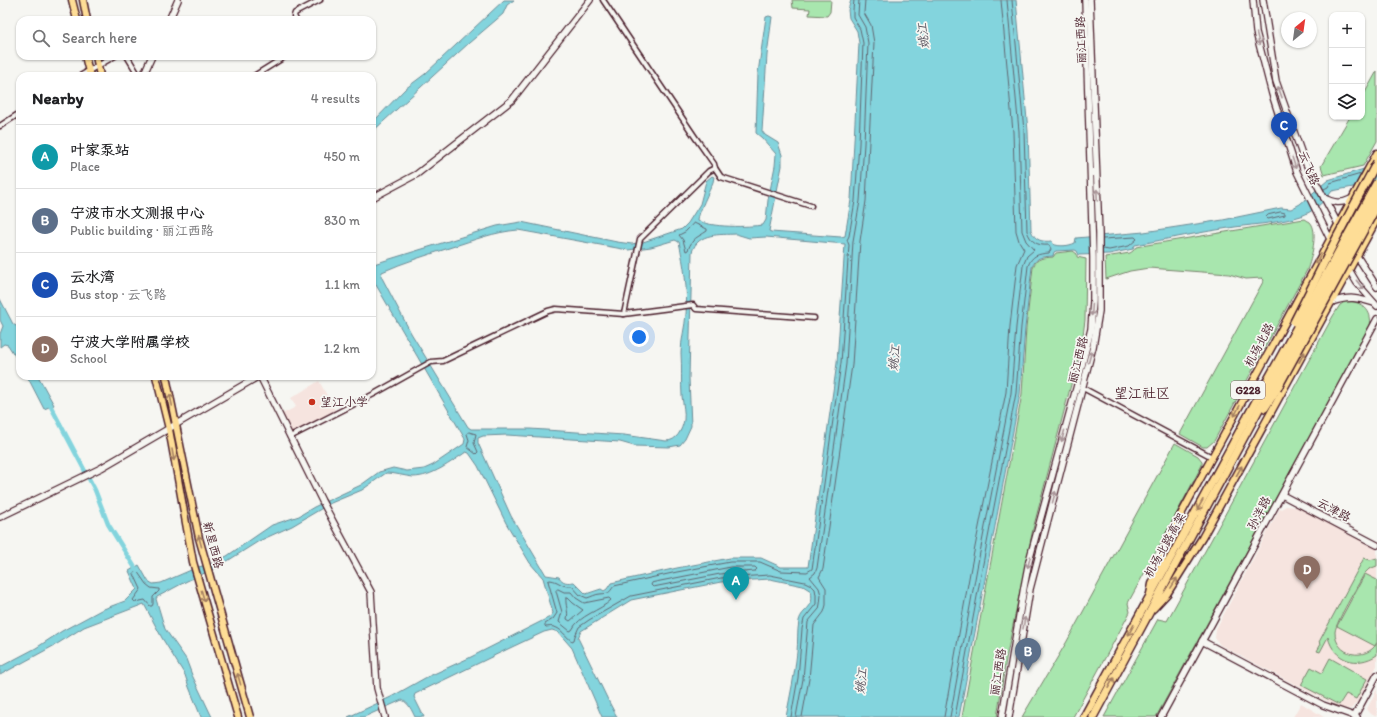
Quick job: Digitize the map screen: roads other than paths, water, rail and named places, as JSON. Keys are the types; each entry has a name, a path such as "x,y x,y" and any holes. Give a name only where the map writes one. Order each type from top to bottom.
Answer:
{"highway":[{"path":"1271,387 1281,348 1375,162"},
{"name":"机场北路","path":"1271,387 1377,182"},
{"path":"1271,387 1377,194"},
{"path":"1271,387 1377,206"},
{"name":"机场北路高架","path":"1093,717 1271,387"},
{"name":"机场北路高架","path":"1084,717 1150,595 1271,387"}],"main road":[{"path":"72,0 76,16"},
{"path":"83,0 86,16"},
{"path":"86,60 89,72"},
{"path":"97,60 99,72"},
{"name":"机场北路","path":"1150,595 1152,584 1162,563 1166,542 1351,199 1375,162 1377,153"},
{"name":"G228","path":"1149,613 1167,594 1202,538 1377,219"},
{"name":"新星西路","path":"157,380 169,429 193,562 238,717"},
{"name":"新星西路","path":"167,380 199,538 250,717"}],"street":[{"path":"171,16 178,0"},
{"path":"294,16 295,13 320,0"},
{"path":"376,196 417,174 512,100 590,0"},
{"path":"603,0 723,178 749,185 810,206"},
{"path":"1085,0 1096,233"},
{"name":"丽江西路","path":"1002,717 1029,561 1080,386 1093,347 1099,311 1096,256 1090,0"},
{"name":"云飞路","path":"1253,0 1256,32 1272,94 1297,172 1330,239 1357,283 1376,304"},
{"name":"云飞路","path":"1263,0 1276,81 1304,160 1338,224 1377,287"},
{"path":"91,72 109,60"},
{"path":"129,60 137,72"},
{"path":"145,72 150,60"},
{"path":"260,72 280,60"},
{"path":"0,126 16,116"},
{"path":"624,314 640,239 704,176 715,168"},
{"path":"1324,198 1336,203 1344,203 1351,199"},
{"path":"1332,302 1343,298 1355,297 1376,304"},
{"path":"290,437 374,394 431,362 443,361 548,311 556,309 624,314 693,305 696,309 814,318"},
{"name":"孙洋路","path":"1161,717 1377,319"},
{"path":"0,517 101,468 253,380"},
{"path":"262,380 322,501 371,592 377,688 385,717"},
{"path":"1080,386 1212,456"},
{"name":"丽江西路","path":"1008,717 1030,589 1080,386"},
{"name":"云津路","path":"1282,493 1377,541"},
{"name":"云津路","path":"1282,493 1377,545"},
{"path":"1202,641 1323,705 1356,717"},
{"path":"1356,717 1377,675"},
{"path":"1356,717 1377,682"}],"water":[{"path":"504,0 514,0 507,5 503,14 376,128 376,119 405,89 425,74"},
{"name":"姚江","path":"851,0 1016,0 1028,131 1031,230 1037,239 1042,241 1052,241 1053,244 1058,246 1073,244 1075,243 1076,238 1144,232 1223,220 1281,208 1291,209 1300,204 1328,180 1377,165 1377,181 1332,191 1326,199 1314,209 1293,218 1277,222 1210,231 1135,245 1133,249 1109,254 1079,255 1075,250 1056,251 1054,252 1053,256 1043,257 1036,261 1032,267 1025,328 1020,394 959,717 786,717 796,660 799,621 810,605 812,597 811,591 803,586 770,579 721,582 631,600 581,631 578,638 617,717 602,717 572,648 558,632 552,630 544,632 415,694 414,697 424,717 415,717 408,705 402,700 364,717 348,717 550,617 553,613 543,578 530,563 506,523 478,466 469,453 466,452 434,472 420,476 413,477 386,473 362,490 331,503 292,526 259,541 218,567 157,597 156,599 165,629 186,659 212,717 201,717 185,675 162,638 144,604 84,627 57,644 0,675 0,667 101,610 125,601 137,589 129,571 139,565 148,581 153,584 161,583 198,567 211,564 227,556 272,525 299,516 314,507 361,485 379,472 393,468 407,471 424,469 433,465 464,444 465,439 376,285 376,263 497,226 521,222 617,242 632,244 643,242 682,229 688,223 700,204 706,181 712,176 714,177 713,182 698,220 703,223 720,226 763,225 766,220 776,154 756,133 758,73 766,17 772,17 767,55 762,131 765,135 778,143 782,155 782,166 769,231 841,237 845,236 851,200 859,43 857,31 849,18 848,10","holes":["518,230 628,250 651,247 675,240 679,242 686,287 686,314 681,353 684,417 680,431 676,437 670,441 624,435 530,429 471,429 468,427 411,333 381,276 382,272 407,262 492,234","736,234 749,238 766,237 845,244 837,363 808,567 781,567 761,558 730,558 611,583 604,591 601,589 586,594 574,582 565,582 559,577 546,575 511,516 478,443 478,438 483,436 507,435 620,442 634,446 669,447 680,445 685,439 691,426 689,378 692,252 699,241 710,236"]},
{"path":"0,299 13,324 16,326 16,358 8,345 4,344 0,347 0,334 3,326 0,320"},
{"path":"29,380 40,380 54,405 44,409"}],"waterway":[{"path":"49,403 95,490 108,524 137,571"}],"place":[{"name":"云水湾","path":"1284,145"},
{"name":"望江小学","path":"312,402"},
{"name":"宁波大学附属学校","path":"1307,589"},
{"name":"叶家泵站","path":"736,600"},
{"name":"宁波市水文测报中心","path":"1028,671"}],"district":[{"name":"望江社区","path":"1142,393"}]}
